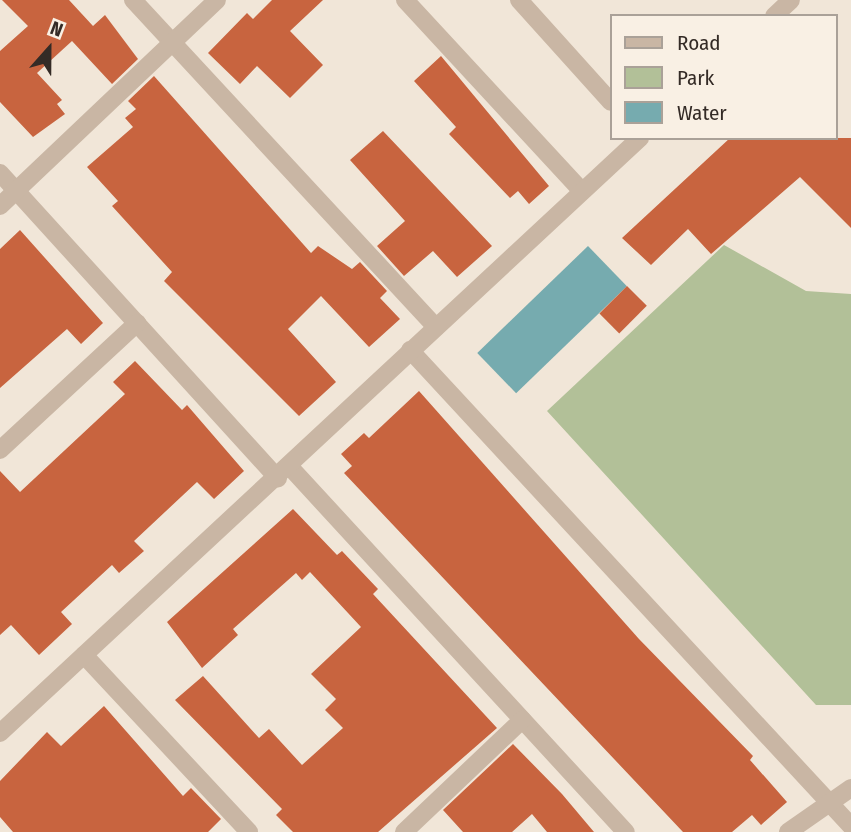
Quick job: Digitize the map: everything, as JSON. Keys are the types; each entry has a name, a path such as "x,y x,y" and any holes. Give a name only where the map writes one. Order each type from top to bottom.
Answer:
{"street":[{"path":"132,0 436,327"},
{"path":"0,206 217,0"},
{"path":"405,0 583,191"},
{"path":"519,0 610,101"},
{"path":"776,14 791,0"},
{"path":"0,733 284,473 410,350 638,140"},
{"path":"0,173 137,323 522,720 626,832"},
{"path":"0,450 137,323"},
{"path":"410,350 851,826"},
{"path":"84,655 249,832"},
{"path":"404,832 522,720"},
{"path":"788,832 851,788"}],"green space":[{"path":"724,245 806,291 851,294 851,705 816,705 547,411"}],"water":[{"path":"588,246 627,286 516,393 477,353"}],"building":[{"path":"2,0 69,0 93,26 105,15 138,59 112,84 72,41 37,73 62,100 57,104 65,114 33,137 0,102 0,51 28,26"},
{"path":"272,0 323,0 290,31 323,65 290,98 257,66 240,84 208,53 247,13 253,19"},
{"path":"441,56 549,186 529,204 518,191 510,198 449,134 456,127 414,81"},
{"path":"154,76 311,253 318,246 352,269 360,262 387,291 380,298 400,319 369,347 321,296 288,329 336,382 299,416 164,281 172,272 112,206 118,201 87,167 133,127 125,118 136,109 128,101"},
{"path":"383,131 492,246 457,277 433,251 404,276 377,246 405,221 350,160"},
{"path":"851,138 851,228 800,177 711,254 688,229 651,265 622,238 728,140"},
{"path":"20,230 103,323 81,344 67,329 0,388 0,249"},
{"path":"627,286 647,306 619,333 599,314"},
{"path":"135,361 182,410 187,405 244,471 214,499 197,482 134,541 144,551 119,573 112,565 61,612 72,624 39,655 11,625 0,635 0,471 20,492 125,394 113,382"},
{"path":"419,391 639,639 753,756 750,760 787,802 761,825 752,815 732,832 683,832 344,473 352,466 341,454 364,433 369,438"},
{"path":"293,509 337,555 342,551 378,589 373,594 497,728 378,832 293,832 276,815 282,809 175,700 203,676 259,738 269,729 302,765 343,728 325,710 336,699 311,674 361,627 310,572 302,580 296,573 233,629 238,635 202,668 167,622"},
{"path":"104,706 183,796 191,788 221,819 208,832 13,832 0,817 0,781 47,732 61,746"},
{"path":"513,744 562,794 594,832 547,832 532,814 512,832 463,832 443,810"}]}
